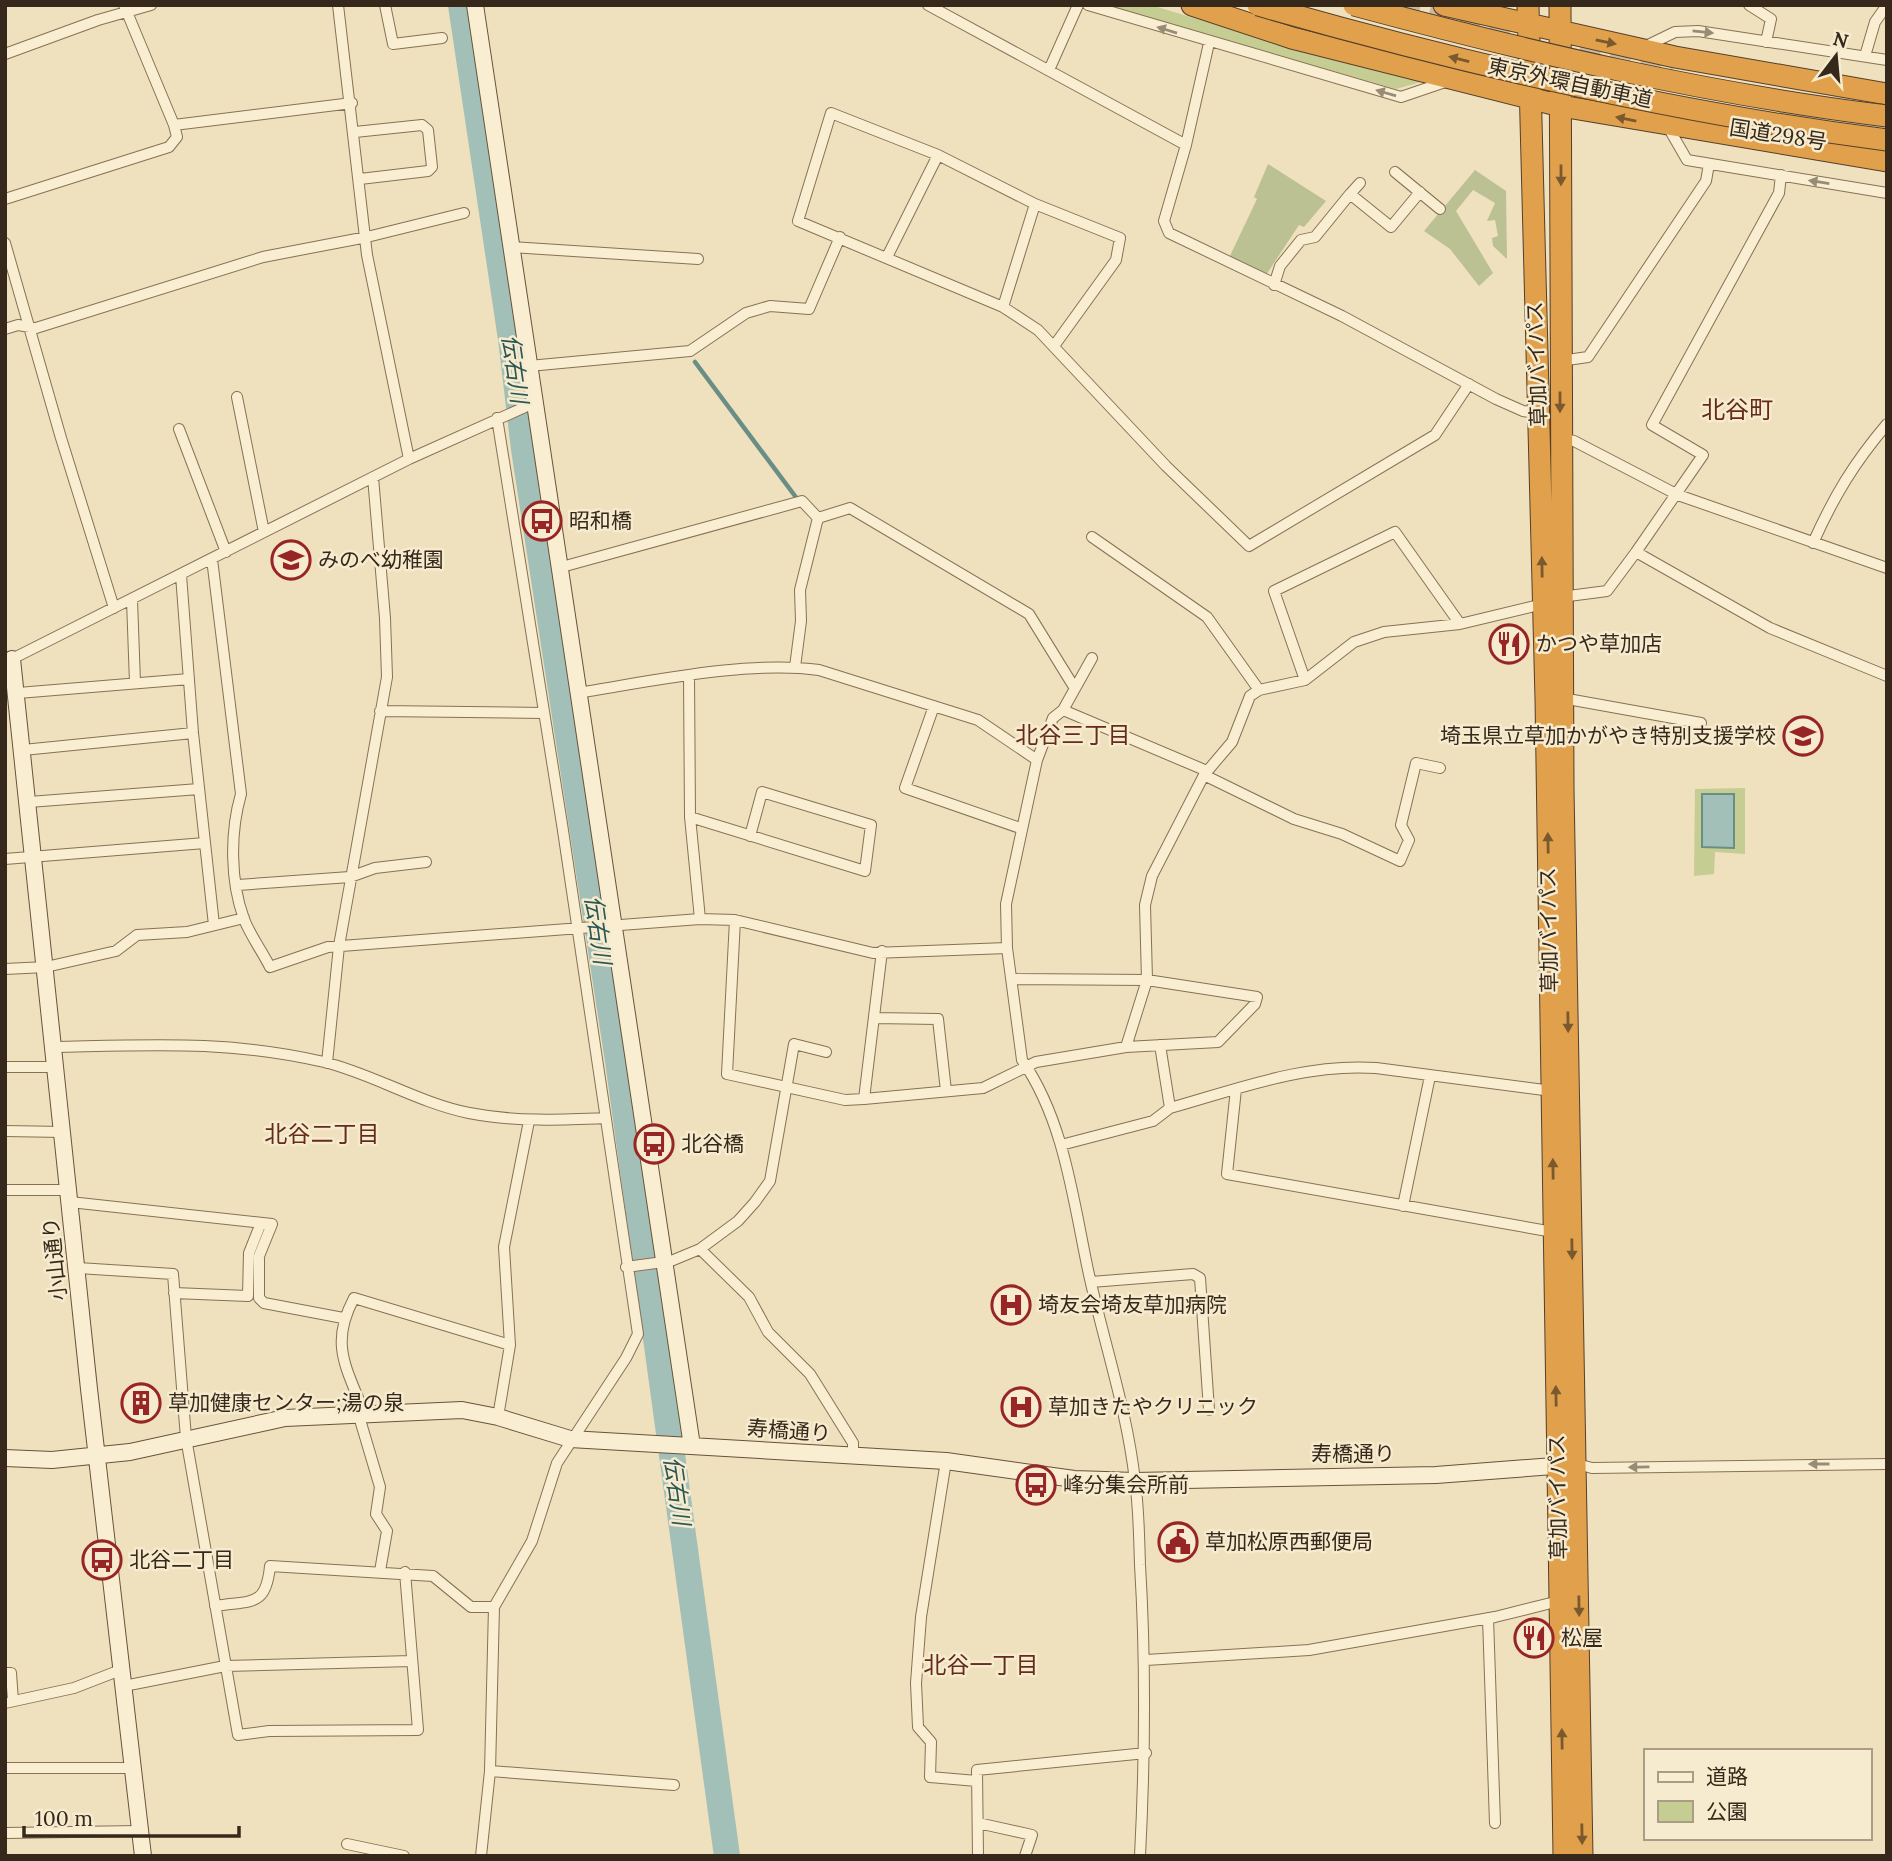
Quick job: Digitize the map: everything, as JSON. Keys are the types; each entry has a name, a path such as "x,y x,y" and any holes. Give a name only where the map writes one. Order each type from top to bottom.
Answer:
{"highway":[{"path":"1192,5 1292,38 1528,99 1887,162"},
{"path":"1218,5 1416,60"},
{"name":"東京外環自動車道","path":"1258,5 1409,46 1578,86 1691,108 1887,140"},
{"name":"東京外環自動車道","path":"1354,5 1604,66 1782,100 1887,116"},
{"path":"1444,5 1528,15 1560,32 1639,50 1887,94"},
{"name":"草加バイパス","path":"1560,5 1560,438 1552,600 1553,1232 1567,1464 1582,1856"},
{"name":"草加バイパス","path":"1528,15 1528,99 1540,414 1552,600 1562,698 1567,1464 1559,1601 1564,1856"},
{"path":"1673,67 1887,102"},
{"name":"国道298号","path":"1669,122 1887,152"}],"street":[{"path":"5,54 126,9 151,5"},
{"path":"338,5 352,103 367,255 409,459"},
{"path":"385,5 393,44 442,38"},
{"path":"475,5 529,366 531,404 577,693 687,1446"},
{"path":"928,5 1186,145"},
{"path":"1049,69 1078,5"},
{"path":"1088,5 1209,43 1401,97 1451,80"},
{"path":"1749,5 1771,19 1766,42"},
{"path":"1865,57 1875,22 1887,5"},
{"path":"5,199 169,147 177,137 126,9"},
{"path":"1639,50 1675,32 1686,31 1887,60"},
{"path":"1209,43 1186,145 1164,221 1169,233 1342,316 1523,411 1540,414"},
{"path":"174,125 352,103"},
{"path":"1054,346 1116,260 1120,238 1035,204 938,155 831,113 798,221 1003,307 1038,330 1166,466 1249,546 1435,435 1469,384"},
{"path":"1669,122 1687,160 1887,193"},
{"path":"355,132 422,125 428,130 432,167 428,171 360,179"},
{"path":"887,257 938,155"},
{"path":"1560,361 1577,361 1588,357 1706,181 1709,164"},
{"path":"1395,172 1440,209"},
{"path":"1126,1047 1147,980 1145,905 1152,876 1206,773 1232,742 1250,696 1259,690 1305,681 1353,642 1384,632 1460,624 1552,600 1607,591 1678,495 1703,456 1652,425 1779,193 1781,175"},
{"path":"1274,285 1280,266 1301,240 1315,237 1360,183"},
{"path":"1350,194 1391,227 1420,192"},
{"path":"1003,307 1035,204"},
{"path":"5,329 28,326 36,328 262,257 367,237 464,213"},
{"path":"529,366 690,351 746,313 770,306 809,309 840,237"},
{"path":"5,243 114,608"},
{"path":"512,247 698,259"},
{"path":"237,397 264,532"},
{"path":"9,660 409,459 531,404"},
{"path":"481,1856 490,1771 494,1607 532,1541 557,1463 570,1439 626,1358 638,1334 500,417"},
{"path":"1813,543 1835,493 1858,458 1887,424"},
{"path":"179,429 226,552"},
{"path":"1560,438 1573,441 1678,495 1887,568"},
{"path":"327,1063 339,946 387,677 385,618 373,477"},
{"path":"558,568 802,501 818,518"},
{"path":"818,518 850,508 1029,614 1074,687"},
{"path":"795,667 801,621 800,590 818,518"},
{"path":"1305,681 1273,591 1395,533 1460,624"},
{"path":"1092,537 1207,617 1259,690"},
{"path":"1636,552 1770,628 1887,676"},
{"path":"212,559 241,794 233,822 237,884 244,918 270,967 339,946 700,919 735,920 873,953 1007,948"},
{"path":"181,575 193,733 214,925"},
{"path":"132,600 135,683"},
{"path":"1092,658 1063,710 1053,718 1037,760 1020,828 1006,904 1007,948 1022,1060 1033,1074 1061,1145 1091,1282 1112,1360 1135,1481 1146,1661 1146,1754 1140,1856"},
{"name":"小山通り","path":"9,660 18,693 69,1196 143,1856"},
{"path":"577,693 689,676 795,667 819,670 978,720 1037,760"},
{"path":"689,676 690,817 700,919"},
{"path":"18,693 189,679"},
{"path":"1562,698 1701,723"},
{"path":"934,706 905,789 1020,828"},
{"path":"1063,710 1206,773 1294,819 1342,834 1400,861 1409,840 1401,825 1416,763 1440,768"},
{"path":"380,711 544,713"},
{"path":"23,750 193,733"},
{"path":"29,802 199,789"},
{"path":"690,817 750,836 865,871 871,825 762,792 750,836"},
{"path":"5,859 205,843"},
{"path":"237,884 350,877 375,868 426,862"},
{"path":"5,969 46,967 116,951 137,935 187,932 244,918"},
{"path":"735,920 727,1074 845,1100 983,1088 1026,1066 1126,1047 1217,1042 1255,1004 1257,997 1147,980 1012,979"},
{"path":"864,1099 882,951"},
{"path":"875,1018 939,1019 946,1091"},
{"path":"55,1047 201,1043 264,1050 327,1063 467,1113 529,1121 606,1118"},
{"path":"628,1267 659,1263 699,1250 738,1221 770,1181 794,1044 826,1052"},
{"path":"1160,1045 1170,1108"},
{"path":"1061,1145 1153,1121 1170,1108 1289,1074 1349,1066 1552,1091"},
{"path":"5,1067 57,1067"},
{"path":"1403,1206 1430,1076"},
{"path":"1236,1089 1227,1174 1553,1232"},
{"path":"498,1417 510,1345 504,1247 529,1121"},
{"path":"5,1131 64,1132"},
{"path":"5,1189 272,1224 259,1256 259,1298 264,1303 343,1318"},
{"path":"174,1293 248,1296 249,1253 261,1223"},
{"path":"699,1250 749,1297 768,1332 810,1374 853,1443 853,1457"},
{"path":"78,1268 173,1274 186,1438 238,1735 269,1731 418,1730 405,1572"},
{"path":"1091,1282 1193,1273 1200,1278 1209,1410"},
{"path":"380,1571 387,1531 376,1514 380,1486 361,1413 339,1345 343,1318 354,1298 510,1345"},
{"name":"寿橋通り","path":"5,1458 51,1460 130,1452 285,1418 462,1410 498,1417 570,1439 946,1461 1074,1479 1135,1481 1436,1475 1567,1464"},
{"path":"946,1461 921,1616 916,1682 918,1727 931,1742 930,1777 977,1781"},
{"path":"1567,1464 1592,1468 1887,1464"},
{"path":"215,1606 258,1599 268,1588 270,1566 405,1572 433,1576 471,1607 494,1607"},
{"path":"1146,1661 1309,1650 1488,1618 1559,1601"},
{"path":"1488,1618 1495,1823"},
{"path":"124,1686 225,1666 411,1661"},
{"path":"5,1673 11,1673 9,1702 74,1688 123,1669"},
{"path":"978,1856 977,1770 1146,1754"},
{"path":"5,1768 132,1768"},
{"path":"490,1771 674,1785"},
{"path":"978,1823 1032,1835 1025,1856"},
{"path":"5,1833 140,1831"},
{"path":"347,1844 404,1856"}],"green space":[{"path":"1105,5 1151,5 1289,47 1421,77 1421,82 1396,89"},
{"path":"1268,164 1326,201 1304,227 1299,225 1266,275 1229,258 1257,199 1254,197"},
{"path":"1475,170 1506,191 1507,259 1493,246 1492,238 1498,236 1495,220 1487,221 1495,203 1473,190 1456,211 1493,273 1479,286 1450,249 1424,231"},
{"path":"1745,788 1745,854 1715,852 1714,874 1694,876 1695,789"}],"water":[{"path":"1702,794 1734,794 1734,848 1702,847"}],"waterway":[{"name":"伝右川","path":"461,5 511,339 524,449 618,1061 727,1856"},
{"path":"695,362 798,500"}],"tunnel":[{"path":"1399,6 1494,30 1673,67"},
{"path":"1514,84 1613,105"}],"place":[{"name":"昭和橋","path":"542,521"},
{"name":"みのべ幼稚園","path":"291,560"},
{"name":"かつや草加店","path":"1509,644"},
{"name":"埼玉県立草加かがやき特別支援学校","path":"1803,736"},
{"name":"北谷橋","path":"654,1144"},
{"name":"埼友会埼友草加病院","path":"1011,1305"},
{"name":"草加健康センター;湯の泉","path":"141,1403"},
{"name":"草加きたやクリニック","path":"1021,1407"},
{"name":"峰分集会所前","path":"1036,1485"},
{"name":"草加松原西郵便局","path":"1178,1542"},
{"name":"北谷二丁目","path":"102,1560"},
{"name":"松屋","path":"1534,1638"}],"district":[{"name":"北谷町","path":"1737,410"},
{"name":"北谷三丁目","path":"1073,735"},
{"name":"北谷二丁目","path":"322,1134"},
{"name":"北谷一丁目","path":"981,1665"}]}
